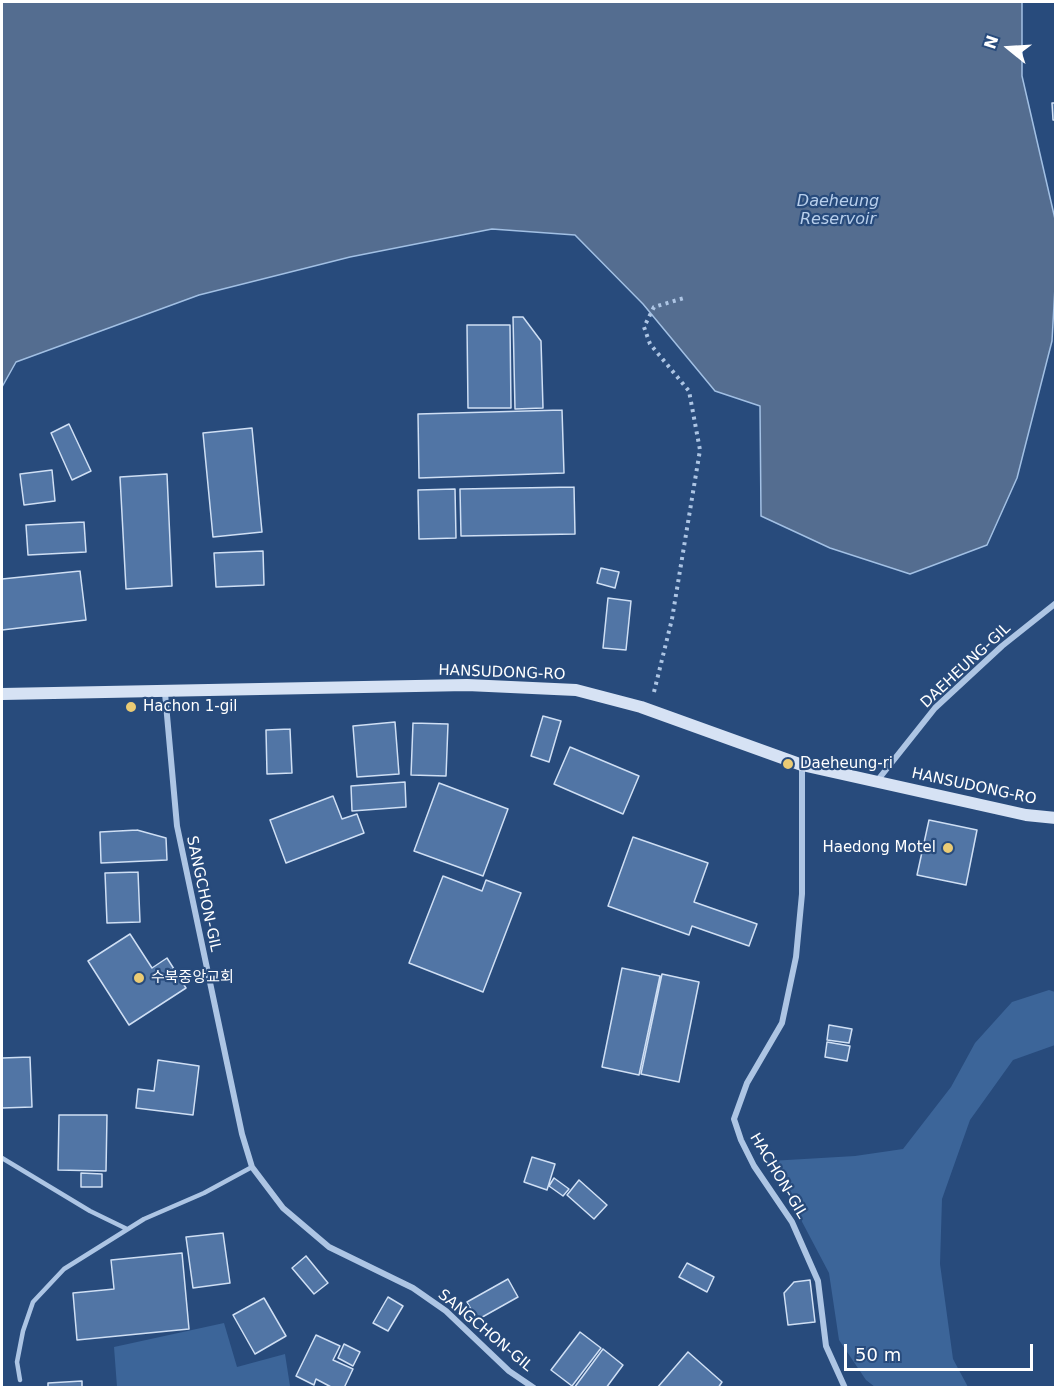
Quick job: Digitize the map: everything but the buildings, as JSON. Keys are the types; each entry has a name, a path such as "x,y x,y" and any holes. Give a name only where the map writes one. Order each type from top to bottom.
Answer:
{"street":[{"name":"DAEHEUNG-GIL","path":"876,781 935,708 1002,646 1056,603"},
{"name":"HANSUDONG-RO","path":"2,694 501,686 576,690 649,710 802,765 1026,815 1056,818"},
{"name":"SANGCHON-GIL","path":"165,693 177,826 239,1122 252,1167 283,1208 329,1247 413,1288 446,1311 509,1371 534,1388"},
{"name":"HACHON-GIL","path":"802,765 802,894 796,957 782,1023 747,1083 734,1119 754,1166 792,1222 818,1281 826,1346 845,1388"}],"lane":[{"path":"2,1158 90,1211 127,1229"},
{"path":"20,1380 17,1362 23,1330 33,1302 64,1269 127,1229 252,1167"}],"path":[{"path":"649,710 672,619 700,450 689,391 650,344 644,327 654,307 684,298"}],"shaded area":[{"path":"1049,990 1055,992 1055,1045 1013,1060 970,1120 942,1199 940,1264 953,1359 968,1387 875,1387 866,1380 839,1340 829,1273 770,1161 855,1156 903,1149 951,1087 975,1043 1012,1002"},
{"path":"224,1323 237,1367 285,1354 290,1386 294,1387 117,1387 114,1347"}],"water":[{"name":"Daeheung Reservoir","path":"2,2 1022,2 1022,76 1055,219 1052,341 1017,478 987,545 910,574 830,548 761,516 760,406 715,391 643,304 575,235 492,229 350,257 199,295 16,362 2,387"}],"place":[{"name":"Hachon 1-gil","path":"131,707"},
{"name":"Daeheung-ri","path":"788,764"},
{"name":"Haedong Motel","path":"948,848"},
{"name":"수북중앙교회","path":"139,978"}]}
